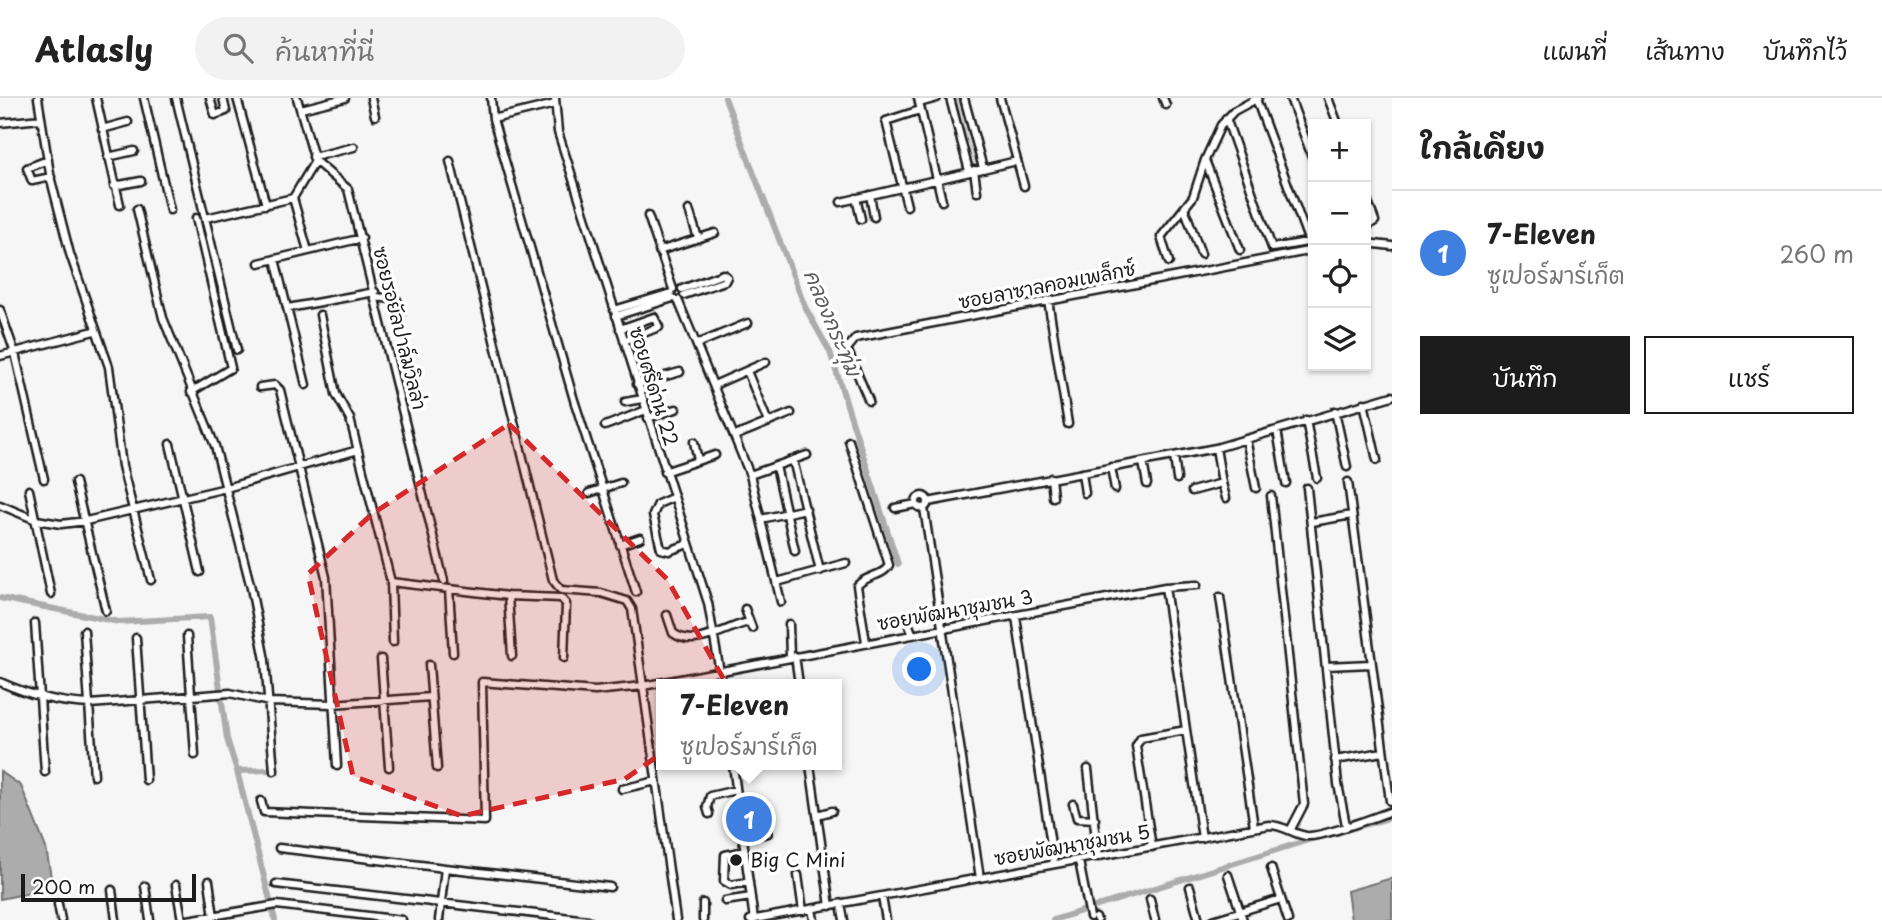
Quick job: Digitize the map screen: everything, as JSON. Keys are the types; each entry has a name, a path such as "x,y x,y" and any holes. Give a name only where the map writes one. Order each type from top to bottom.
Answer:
{"street":[{"path":"38,98 51,177 94,331 113,385 122,466 151,580"},
{"path":"96,98 120,205"},
{"path":"144,98 170,210"},
{"path":"176,98 237,349"},
{"path":"209,98 214,114 217,115 226,111 223,98"},
{"path":"237,98 266,205"},
{"path":"297,98 314,159 293,198 308,251"},
{"path":"300,109 345,98"},
{"path":"371,98 375,116"},
{"path":"491,98 493,119 635,592"},
{"path":"907,206 886,121 937,98"},
{"path":"950,98 978,192"},
{"path":"964,98 983,168"},
{"path":"1000,98 1024,186"},
{"path":"1290,98 1308,146"},
{"path":"1328,98 1336,119"},
{"path":"1169,262 1161,237 1185,210 1196,191 1205,160 1226,118 1257,99 1308,234"},
{"path":"493,119 555,101"},
{"name":"ซอยศรีด่าน 22","path":"555,101 558,132 672,498 704,590 721,679"},
{"path":"919,104 942,201"},
{"path":"1226,118 1270,245 1276,249 1308,243"},
{"path":"0,123 41,119"},
{"path":"102,129 128,122"},
{"path":"314,159 354,147"},
{"path":"108,157 134,151"},
{"name":"ซอยรอยัลปาล์มวิลล่า","path":"314,159 348,189 376,294 444,581"},
{"path":"48,160 27,168 32,181 51,177"},
{"path":"1205,160 1240,250"},
{"path":"450,161 553,580 561,590 601,593 627,601 632,609 676,920"},
{"path":"841,201 1017,161"},
{"path":"114,186 141,181"},
{"path":"870,195 874,216"},
{"path":"206,218 293,198"},
{"path":"856,198 861,219"},
{"path":"137,209 163,318 215,446 256,607 269,702 274,771"},
{"path":"689,210 698,238"},
{"path":"1185,210 1201,254"},
{"path":"648,216 659,251 750,475 781,602"},
{"path":"191,392 231,368 196,218"},
{"path":"659,251 715,233"},
{"path":"259,263 362,239"},
{"path":"1371,244 1392,246"},
{"name":"ซอยลาซาลคอมเพล็กซ์","path":"869,401 847,349 856,338 1308,251"},
{"path":"275,259 306,385"},
{"path":"615,313 725,281 727,277 723,274 677,294"},
{"path":"288,308 376,294 397,300 401,314"},
{"path":"1048,300 1068,424"},
{"path":"0,310 15,353 44,479"},
{"path":"320,315 336,394 350,419 391,582 393,642"},
{"path":"620,329 654,317 659,327 624,341"},
{"path":"697,344 748,323"},
{"path":"0,356 94,331"},
{"path":"714,385 766,362"},
{"path":"747,371 768,422"},
{"path":"637,384 680,372"},
{"path":"260,387 275,385 279,390 301,466 327,577 337,766"},
{"path":"895,508 926,505 1051,478 1216,448 1392,396"},
{"path":"625,402 642,399"},
{"path":"1364,403 1377,460"},
{"path":"648,418 677,409"},
{"path":"605,426 646,410"},
{"path":"1335,411 1347,467"},
{"path":"735,436 792,413"},
{"path":"1306,420 1317,478"},
{"path":"1277,430 1286,483"},
{"path":"1246,439 1256,488"},
{"path":"849,441 889,565 885,571 861,580 857,586 866,642"},
{"path":"694,442 698,460"},
{"path":"170,444 200,572"},
{"path":"1216,448 1226,498"},
{"path":"0,505 36,520 61,524 86,521 226,488 358,450"},
{"path":"664,472 715,455"},
{"path":"750,475 807,455"},
{"path":"1174,456 1177,479"},
{"path":"793,460 820,571"},
{"path":"1143,462 1147,484"},
{"path":"776,466 795,551"},
{"path":"1111,467 1115,489"},
{"path":"1082,472 1085,493"},
{"path":"1051,478 1053,498"},
{"path":"75,482 106,611"},
{"path":"1348,482 1390,801"},
{"path":"589,493 621,483"},
{"path":"1192,491 1222,483"},
{"path":"1307,488 1335,760 1346,825"},
{"path":"29,490 51,594"},
{"path":"916,504 920,496 926,505 980,878"},
{"path":"1271,496 1304,804 1291,829"},
{"path":"672,498 658,504 653,515 661,549 669,551 688,544"},
{"path":"761,519 806,509"},
{"path":"1312,522 1352,515"},
{"path":"620,545 640,538"},
{"path":"777,582 846,563"},
{"path":"391,582 564,600 564,658"},
{"name":"ซอยพัฒนาชุมชน 3","path":"677,679 1165,587 1197,585"},
{"path":"1165,587 1202,838"},
{"path":"449,589 453,653"},
{"path":"508,596 512,656"},
{"path":"1220,597 1254,828"},
{"path":"667,615 673,633 679,637 713,634 750,625 745,609"},
{"path":"905,616 914,635"},
{"path":"1016,617 1054,864"},
{"path":"35,623 45,772"},
{"path":"789,624 798,679"},
{"path":"84,631 93,776"},
{"path":"187,636 195,755"},
{"path":"136,638 146,780"},
{"path":"382,659 389,767"},
{"path":"1326,666 1371,664"},
{"path":"429,665 437,768"},
{"path":"0,682 39,697 66,703 90,704 230,693 269,702 332,704 431,697"},
{"name":"ซอยพัฒนาชุมชน 3","path":"261,801 264,812 485,821 482,682 595,691 656,683"},
{"path":"1153,847 1136,746 1141,738 1186,730"},
{"path":"1335,760 1383,752"},
{"path":"1088,769 1098,857"},
{"path":"734,770 753,920"},
{"path":"811,770 830,906"},
{"path":"622,789 656,781"},
{"path":"709,814 706,807 710,796 736,790"},
{"path":"1073,804 1077,818 1095,819"},
{"path":"817,815 832,811"},
{"name":"ซอยพัฒนาชุมชน 5","path":"753,920 778,918 812,909 1254,828 1279,825 1313,836 1392,811"},
{"path":"743,838 768,833"},
{"path":"279,848 610,887"},
{"path":"745,851 725,855 724,881 731,885 749,882"},
{"path":"1079,861 1092,915"},
{"path":"439,920 445,868"},
{"path":"1271,868 1288,920"},
{"path":"798,875 803,911"},
{"path":"1228,875 1243,920"},
{"path":"209,881 214,918"},
{"path":"176,884 185,920 214,918 277,905 399,920"},
{"path":"276,884 442,901 588,920"},
{"path":"145,886 150,920"},
{"path":"1190,887 1199,920"},
{"path":"112,890 116,920"},
{"path":"725,901 751,897"},
{"path":"882,897 886,920"},
{"path":"1150,899 1155,920"},
{"path":"1213,920 1281,899"},
{"path":"703,903 703,920"},
{"path":"58,904 61,920"},
{"path":"841,904 844,920"},
{"path":"812,909 814,920"}],"highlighted area":[{"path":"509,424 667,579 736,701 625,779 462,816 353,776 308,574 372,514"}],"shaded area":[{"path":"952,98 962,98 980,165 971,168"},
{"path":"0,771 21,786 46,848 51,877 38,882 35,892 0,899"},
{"path":"1392,878 1392,920 1351,920 1347,891"}],"waterway":[{"name":"คลองกระทุ่ม","path":"725,98 805,307 830,352 898,564"},
{"path":"0,598 119,622 210,617 227,739 237,771 268,770"},
{"path":"237,771 275,920"},
{"path":"1342,831 1392,817"},
{"path":"1053,920 1318,837"}],"place":[{"name":"7-Eleven","path":"749,819"},
{"name":"Big C Mini","path":"736,860"}]}
